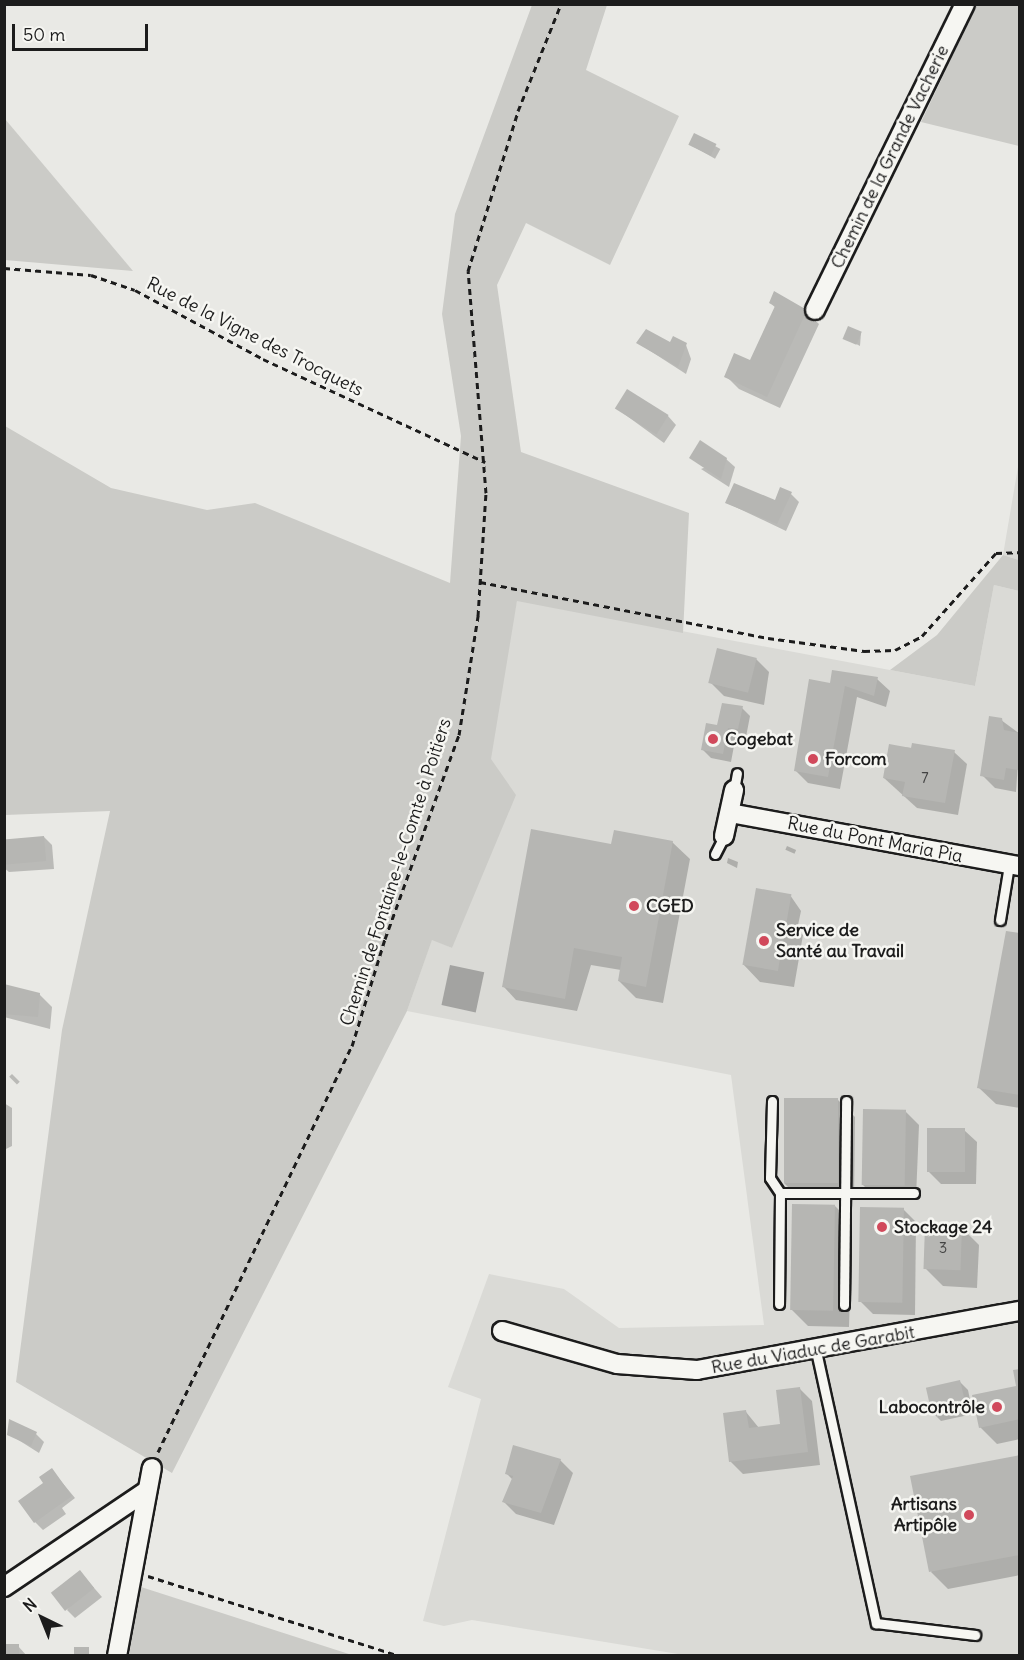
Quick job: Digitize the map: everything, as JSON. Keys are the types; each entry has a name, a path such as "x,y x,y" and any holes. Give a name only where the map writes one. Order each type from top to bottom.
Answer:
{"street":[{"name":"Chemin de la Grande Vacherie","path":"814,310 965,4"},
{"path":"724,836 736,782"},
{"name":"Rue du Pont Maria Pia","path":"730,813 1014,866"},
{"name":"Rue du Viaduc de Garabit","path":"502,1331 583,1356 654,1368 741,1366 1020,1311"},
{"path":"117,1656 130,1569 152,1468"},
{"path":"4,1587 145,1492"}],"lane":[{"path":"716,854 724,836"},
{"path":"1000,920 1014,866"},
{"path":"772,1101 770,1178 780,1193 779,1304"},
{"path":"844,1305 846,1101"},
{"path":"780,1193 914,1193"},
{"path":"816,1351 876,1623 975,1635"}],"path":[{"name":"Chemin de Fontaine-le-Comte à Poitiers","path":"152,1468 171,1415 352,1046 385,939 459,735 480,582 485,462 468,271 518,111 561,4"},
{"name":"Rue de la Vigne des Trocquets","path":"4,268 91,275 135,290 263,359 485,462"},
{"path":"480,582 768,638 874,651 895,650 922,636 996,553 1020,552"},
{"path":"130,1569 400,1656"}],"shaded area":[{"path":"532,5 607,5 586,70 679,116 610,265 526,223 497,285 521,452 689,513 683,633 517,601 491,759 516,795 452,948 432,940 407,1011 172,1473 16,1382 62,1030 110,811 5,815 5,426 111,488 207,510 255,503 450,583 461,436 442,314 455,214"},
{"path":"977,5 1019,5 1019,146 921,122"},
{"path":"5,119 133,271 5,260"},
{"path":"1019,461 1019,560 1003,555"},
{"path":"1003,555 1019,560 1019,591 994,585 975,686 890,670 937,635"},
{"path":"994,585 1019,591 1019,1655 684,1655 472,1620 444,1626 423,1621 481,1399 448,1387 489,1274 564,1289 619,1328 764,1325 731,1075 407,1011 432,939 452,948 517,600 975,686"},
{"path":"450,965 484,972 476,1012 441,1005"},
{"path":"141,1587 352,1655 129,1655"}],"building":[{"path":"694,133 716,144 711,156 688,145"},
{"path":"774,291 807,310 767,397 724,377 734,353 750,360 775,306 769,303"},
{"path":"848,326 862,332 856,345 843,339"},
{"path":"646,329 670,342 673,336 687,343 678,367 636,343"},
{"path":"627,389 669,415 656,434 615,409"},
{"path":"700,440 727,458 721,479 689,458"},
{"path":"734,483 775,500 780,487 792,492 777,524 725,503"},
{"path":"717,648 757,658 748,693 708,683"},
{"path":"832,670 878,677 874,696 845,686 828,777 794,771 809,679 830,683"},
{"path":"722,703 743,706 738,729 728,728 723,754 701,750 706,723 717,725"},
{"path":"989,716 1002,718 1004,730 1020,733 1018,770 1006,768 1004,780 980,776"},
{"path":"912,743 955,750 945,803 902,796 905,782 883,778 889,744 911,748"},
{"path":"531,829 611,844 614,830 673,841 646,987 618,981 622,957 574,948 565,999 502,987"},
{"path":"44,836 46,861 6,864 4,839"},
{"name":"Service de Santé au Travail","path":"756,888 791,894 778,971 742,965"},
{"path":"1006,931 1020,933 1020,1095 977,1088"},
{"path":"4,984 40,993 38,1017 4,1014"},
{"path":"784,1098 838,1098 838,1183 784,1183"},
{"path":"863,1109 906,1110 905,1186 862,1185"},
{"path":"927,1128 965,1128 965,1172 927,1172"},
{"path":"792,1204 835,1205 833,1311 790,1310"},
{"path":"860,1207 904,1208 902,1303 858,1302"},
{"path":"925,1226 962,1227 960,1270 923,1269"},
{"name":"Labocontrôle","path":"1020,1369 1020,1419 979,1428 972,1395 1016,1386 1013,1370"},
{"path":"960,1380 966,1406 932,1414 926,1388"},
{"path":"800,1387 808,1452 729,1462 723,1413 746,1410 749,1428 780,1424 776,1390"},
{"path":"9,1419 37,1432 31,1446 7,1435"},
{"path":"513,1445 561,1459 541,1513 502,1502 513,1476 505,1474"},
{"name":"Artisans Artipôle","path":"1020,1455 1020,1555 929,1572 910,1476"},
{"path":"52,1468 72,1496 34,1523 18,1501 43,1483 39,1477"},
{"path":"80,1570 94,1588 65,1611 51,1593"},
{"path":"4,1644 19,1644 19,1656 4,1656"},
{"path":"74,1647 89,1647 89,1656 74,1656"}],"place":[{"name":"Cogebat","path":"713,739"},
{"name":"Forcom","path":"813,759"},
{"name":"CGED","path":"634,906"},
{"name":"Service de Santé au Travail","path":"764,941"},
{"name":"Stockage 24","path":"882,1227"},
{"name":"Labocontrôle","path":"997,1407"},
{"name":"Artisans Artipôle","path":"969,1515"}]}
